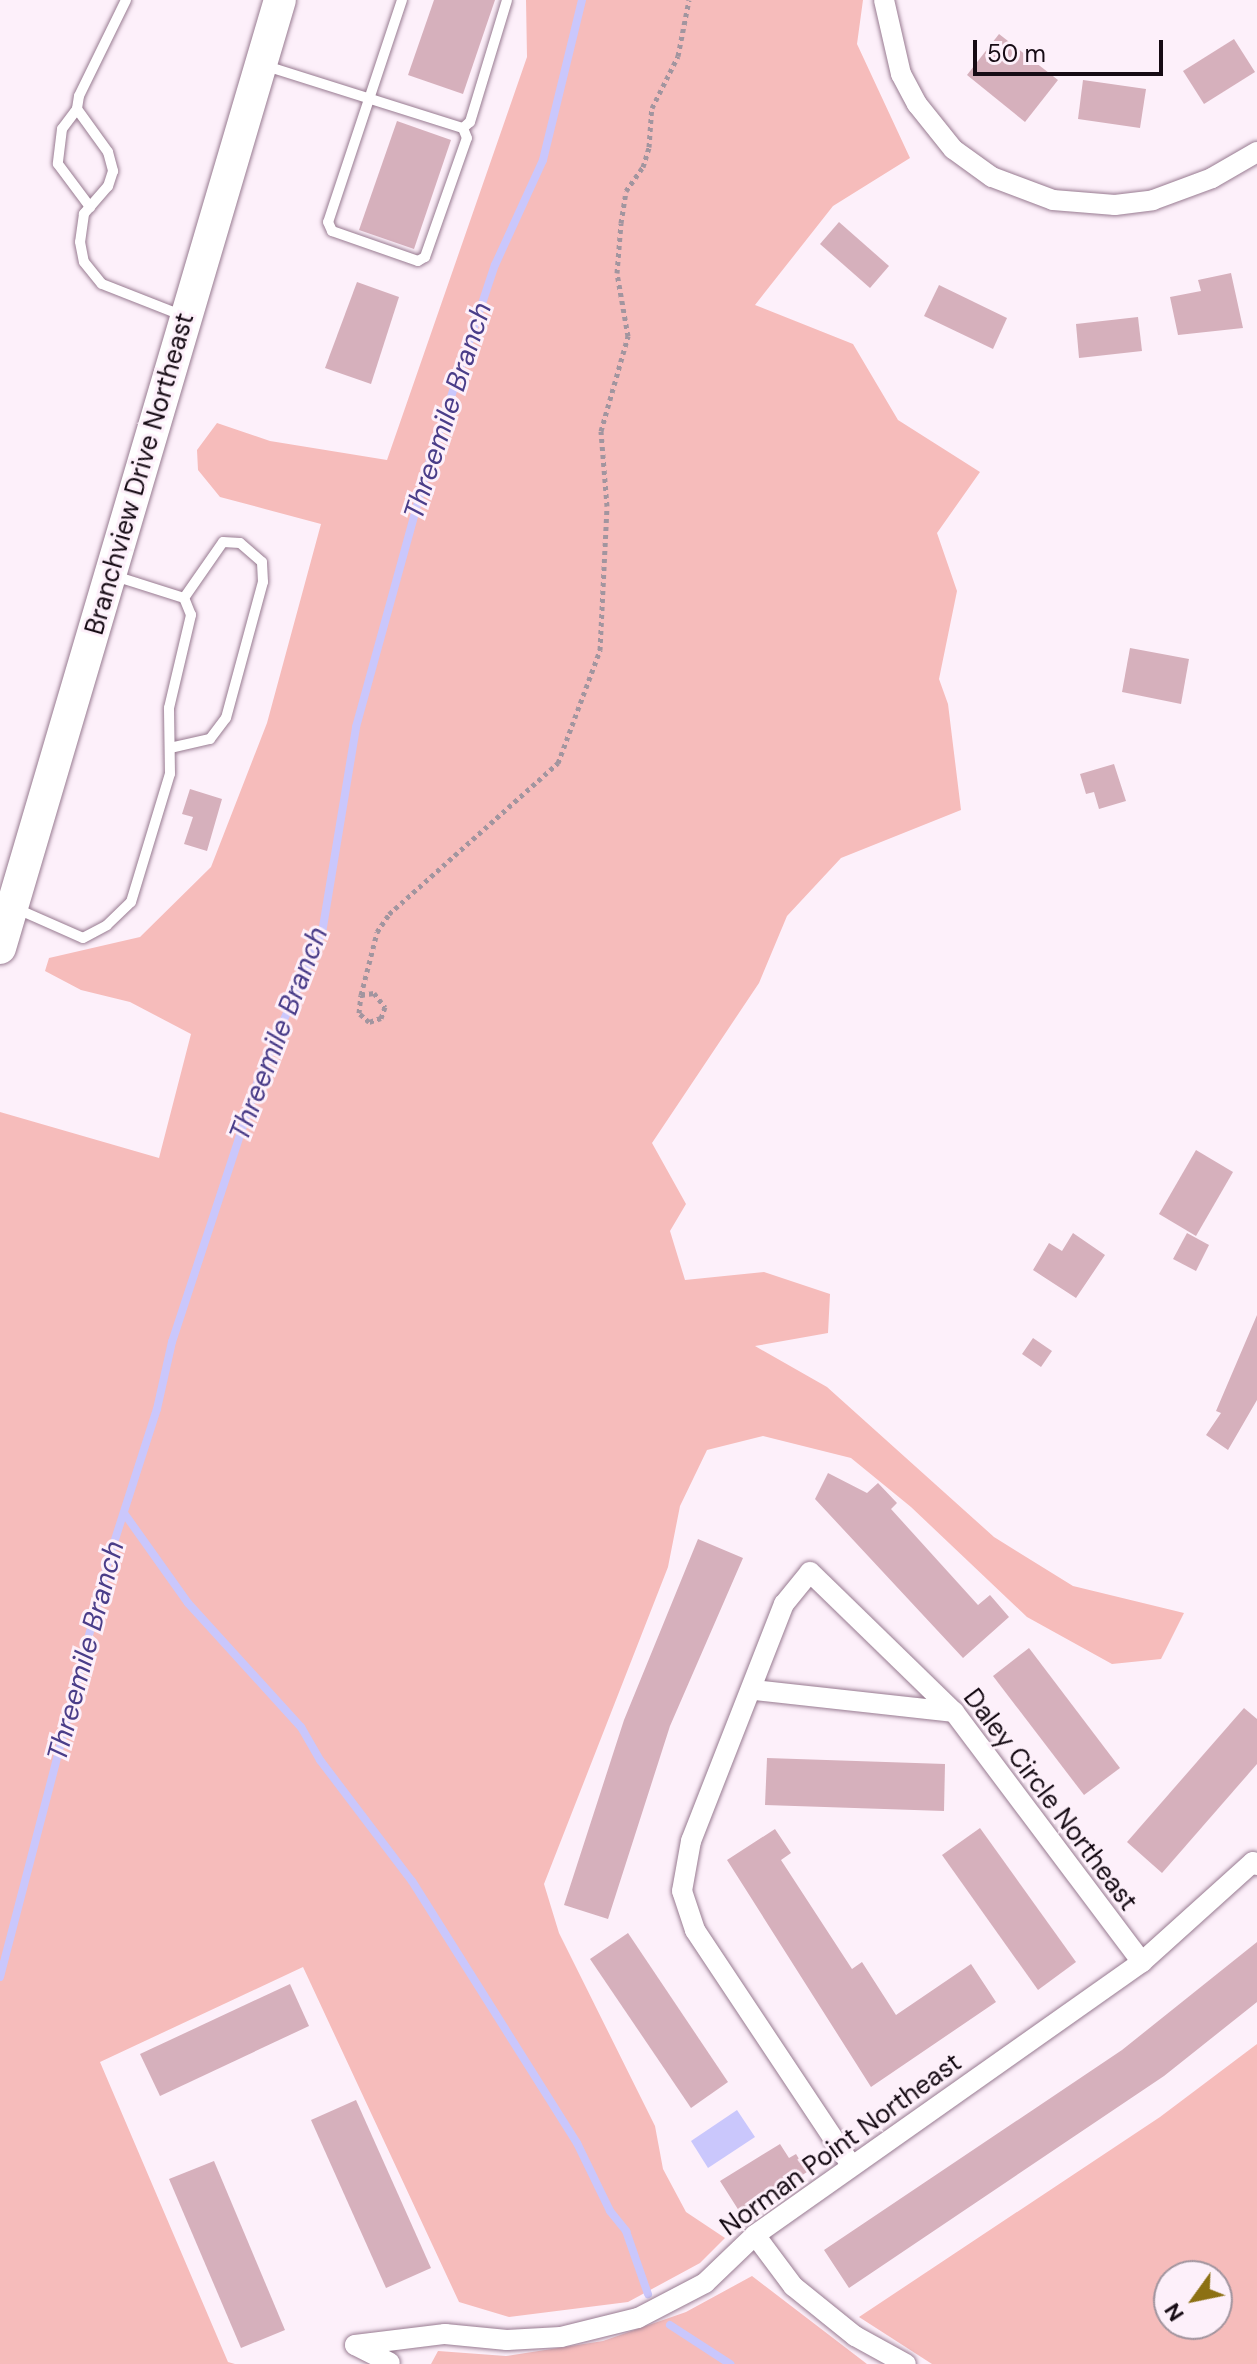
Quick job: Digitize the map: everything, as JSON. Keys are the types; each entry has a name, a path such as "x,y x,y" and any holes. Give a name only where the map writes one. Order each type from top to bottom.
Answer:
{"main road":[{"name":"Branchview Drive Northeast","path":"0,948 6,908 110,574 280,0"}],"street":[{"path":"884,0 901,74 917,104 953,149 992,177 1053,200 1115,205 1153,200 1212,178 1257,152"},
{"name":"Daley Circle Northeast","path":"851,2165 695,1930 682,1891 691,1841 754,1690 784,1604 810,1572 954,1712 1142,1962"},
{"path":"754,1690 954,1712"},
{"name":"Norman Point Northeast","path":"390,2363 355,2345 445,2334 507,2340 561,2337 638,2318 705,2283 755,2235 1142,1962 1256,1861"},
{"path":"755,2235 793,2286 855,2336 906,2364"}],"lane":[{"path":"90,207 58,164 62,129 77,109 84,82 126,0"},
{"path":"402,0 328,222 332,231 418,261 425,257 467,138 463,128"},
{"path":"463,128 470,122 507,0"},
{"path":"260,64 463,128"},
{"path":"77,109 108,152 113,171 108,186 84,214 80,242 92,277 187,317"},
{"path":"170,748 210,739 226,718 263,582 262,562 240,543 223,542 211,553 184,598"},
{"path":"6,908 83,938 107,925 131,902 170,774 169,708 191,615 184,598 110,574"}],"path":[{"path":"361,995 374,993 385,1007 381,1018 369,1022 359,1013 361,995 377,932 389,914 558,763 600,650 607,506 601,431 628,336 617,273 621,223 626,191 643,167 649,147 652,108 678,56 689,0"}],"shaded area":[{"path":"526,0 863,0 857,44 910,158 833,206 755,305 853,344 898,420 980,472 937,533 957,591 939,679 948,704 961,810 841,858 787,916 759,983 652,1143 686,1204 670,1231 685,1280 764,1272 830,1294 828,1333 755,1346 827,1387 994,1537 1073,1586 1184,1613 1161,1659 1112,1664 1027,1617 911,1507 851,1458 763,1436 707,1450 680,1506 668,1567 544,1884 559,1933 655,2126 663,2169 686,2212 725,2238 700,2263 628,2302 509,2317 459,2302 303,1967 100,2062 228,2362 235,2364 0,2364 0,1112 159,1158 191,1034 130,1002 81,990 45,971 49,958 140,937 211,867 267,723 321,524 220,497 198,470 197,450 217,423 270,441 387,460 527,57"},
{"path":"1257,2044 1257,2364 932,2364 859,2317 1160,2117"},
{"path":"752,2276 867,2364 431,2364 438,2351 506,2356 603,2341 686,2312"}],"water":[{"path":"737,2110 755,2137 708,2168 691,2141"}],"building":[{"path":"434,0 495,0 463,94 408,75"},
{"path":"999,34 1058,80 1025,122 967,75"},
{"path":"1234,39 1255,72 1204,104 1183,71"},
{"path":"1083,80 1146,89 1140,128 1078,119"},
{"path":"397,121 451,140 414,249 359,230"},
{"path":"839,222 889,266 870,288 820,244"},
{"path":"1231,273 1243,328 1178,335 1170,297 1201,291 1198,280"},
{"path":"357,282 399,297 371,384 325,368"},
{"path":"939,285 1007,318 993,349 924,316"},
{"path":"1138,317 1142,351 1079,358 1076,324"},
{"path":"1130,648 1189,659 1181,704 1122,692"},
{"path":"1114,764 1126,801 1099,809 1094,792 1086,794 1080,774"},
{"path":"190,789 222,799 207,851 184,844 193,817 182,814"},
{"path":"1196,1150 1233,1172 1196,1236 1159,1214"},
{"path":"1073,1233 1105,1255 1076,1298 1033,1270 1049,1243 1062,1251"},
{"path":"1187,1233 1209,1245 1196,1271 1173,1259"},
{"path":"1257,1315 1257,1400 1228,1450 1206,1435 1221,1413 1216,1411"},
{"path":"1033,1338 1052,1351 1041,1367 1022,1354"},
{"path":"828,1473 867,1493 878,1483 897,1503 891,1509 978,1605 990,1595 1009,1617 963,1658 815,1499"},
{"path":"698,1539 743,1558 670,1726 608,1919 564,1905 624,1720"},
{"path":"1029,1648 1120,1768 1084,1795 993,1676"},
{"path":"1244,1708 1257,1719 1257,1764 1162,1873 1127,1842"},
{"path":"767,1758 945,1764 944,1811 765,1805"},
{"path":"980,1828 1076,1962 1038,1990 942,1855"},
{"path":"775,1829 791,1853 781,1860 852,1969 862,1962 896,2015 971,1964 996,2002 871,2087 727,1860"},
{"path":"628,1933 728,2082 691,2108 590,1959"},
{"path":"1257,1942 1257,2002 1164,2076 849,2288 824,2250 1122,2050"},
{"path":"290,1984 309,2026 160,2096 140,2054"},
{"path":"356,2100 431,2268 386,2288 311,2120"},
{"path":"780,2144 789,2158 796,2154 807,2172 741,2214 720,2181"},
{"path":"214,2161 285,2330 241,2348 169,2179"}],"waterway":[{"name":"Threemile Branch","path":"0,1977 111,1552 157,1409 172,1342 261,1072 322,933 356,727 428,466 495,265 543,160 582,0"},
{"path":"124,1513 188,1603 301,1727 320,1760 412,1881 577,2143 610,2211 626,2231 648,2294"},
{"path":"670,2325 730,2364"}]}
